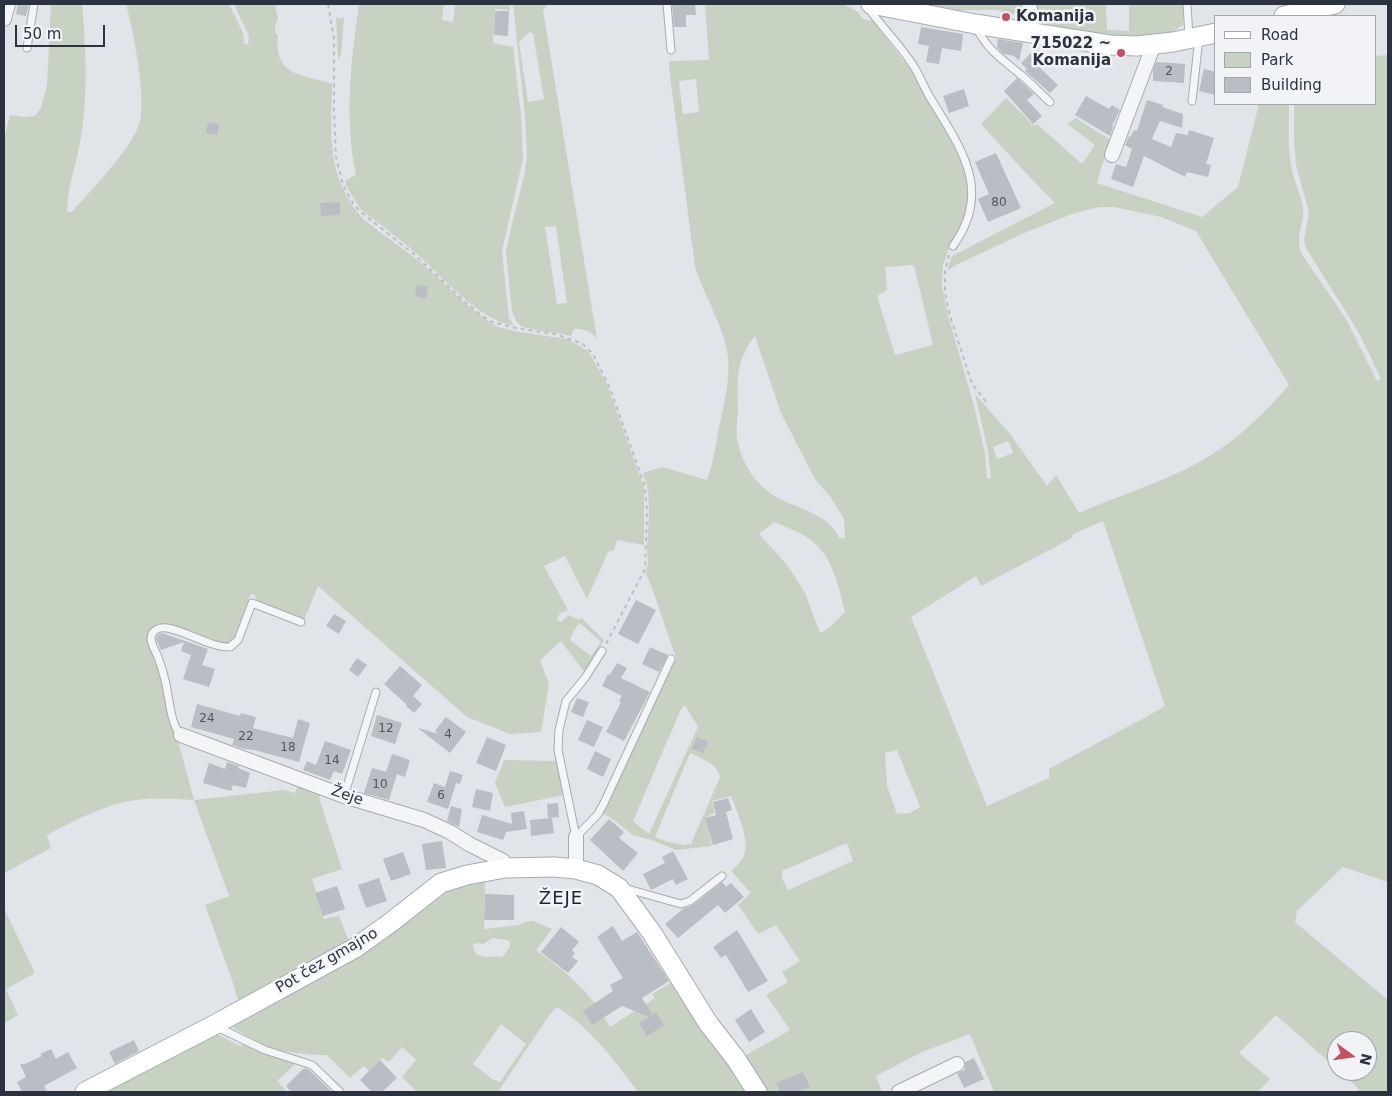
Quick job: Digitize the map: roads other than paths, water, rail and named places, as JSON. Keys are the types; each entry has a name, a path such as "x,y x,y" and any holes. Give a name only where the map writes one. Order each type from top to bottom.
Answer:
{"street":[{"path":"4,19 8,4"},
{"path":"871,4 956,21 1110,45 1154,44 1201,36"},
{"path":"1029,4 1032,19 1029,33"},
{"path":"1288,15 1328,4"},
{"path":"1112,155 1154,44"},
{"name":"Žeje","path":"181,735 344,796 438,826 503,861 505,868"},
{"path":"576,837 576,869"},
{"name":"Pot čez gmajno","path":"85,1092 214,1025 355,948 441,883 467,875 505,868 554,867 576,869 598,875 640,900 708,1023 736,1059 757,1092"},
{"path":"899,1092 957,1064"}],"lane":[{"path":"26,48 34,4"},
{"path":"667,4 671,50"},
{"path":"864,4 913,66 925,90 960,146 971,185 970,210 963,232 953,246"},
{"path":"1186,4 1201,36 1192,101"},
{"path":"975,24 983,41 998,58 1021,75 1050,102"},
{"path":"181,735 174,722 166,685 152,642 151,637 156,629 167,628 220,646 230,647 238,640 252,603 301,622"},
{"path":"576,837 558,750 558,730 566,701 585,678 602,650"},
{"path":"576,837 598,814 604,803 671,659"},
{"path":"344,796 376,692"},
{"path":"640,900 681,904 690,901 722,876"},
{"path":"214,1025 265,1050 312,1065 340,1092"}],"place":[{"name":"Komanija","path":"1006,17"},
{"name":"715022 ~ Komanija","path":"1121,53"}],"district":[{"name":"ŽEJE","path":"561,899"}]}
